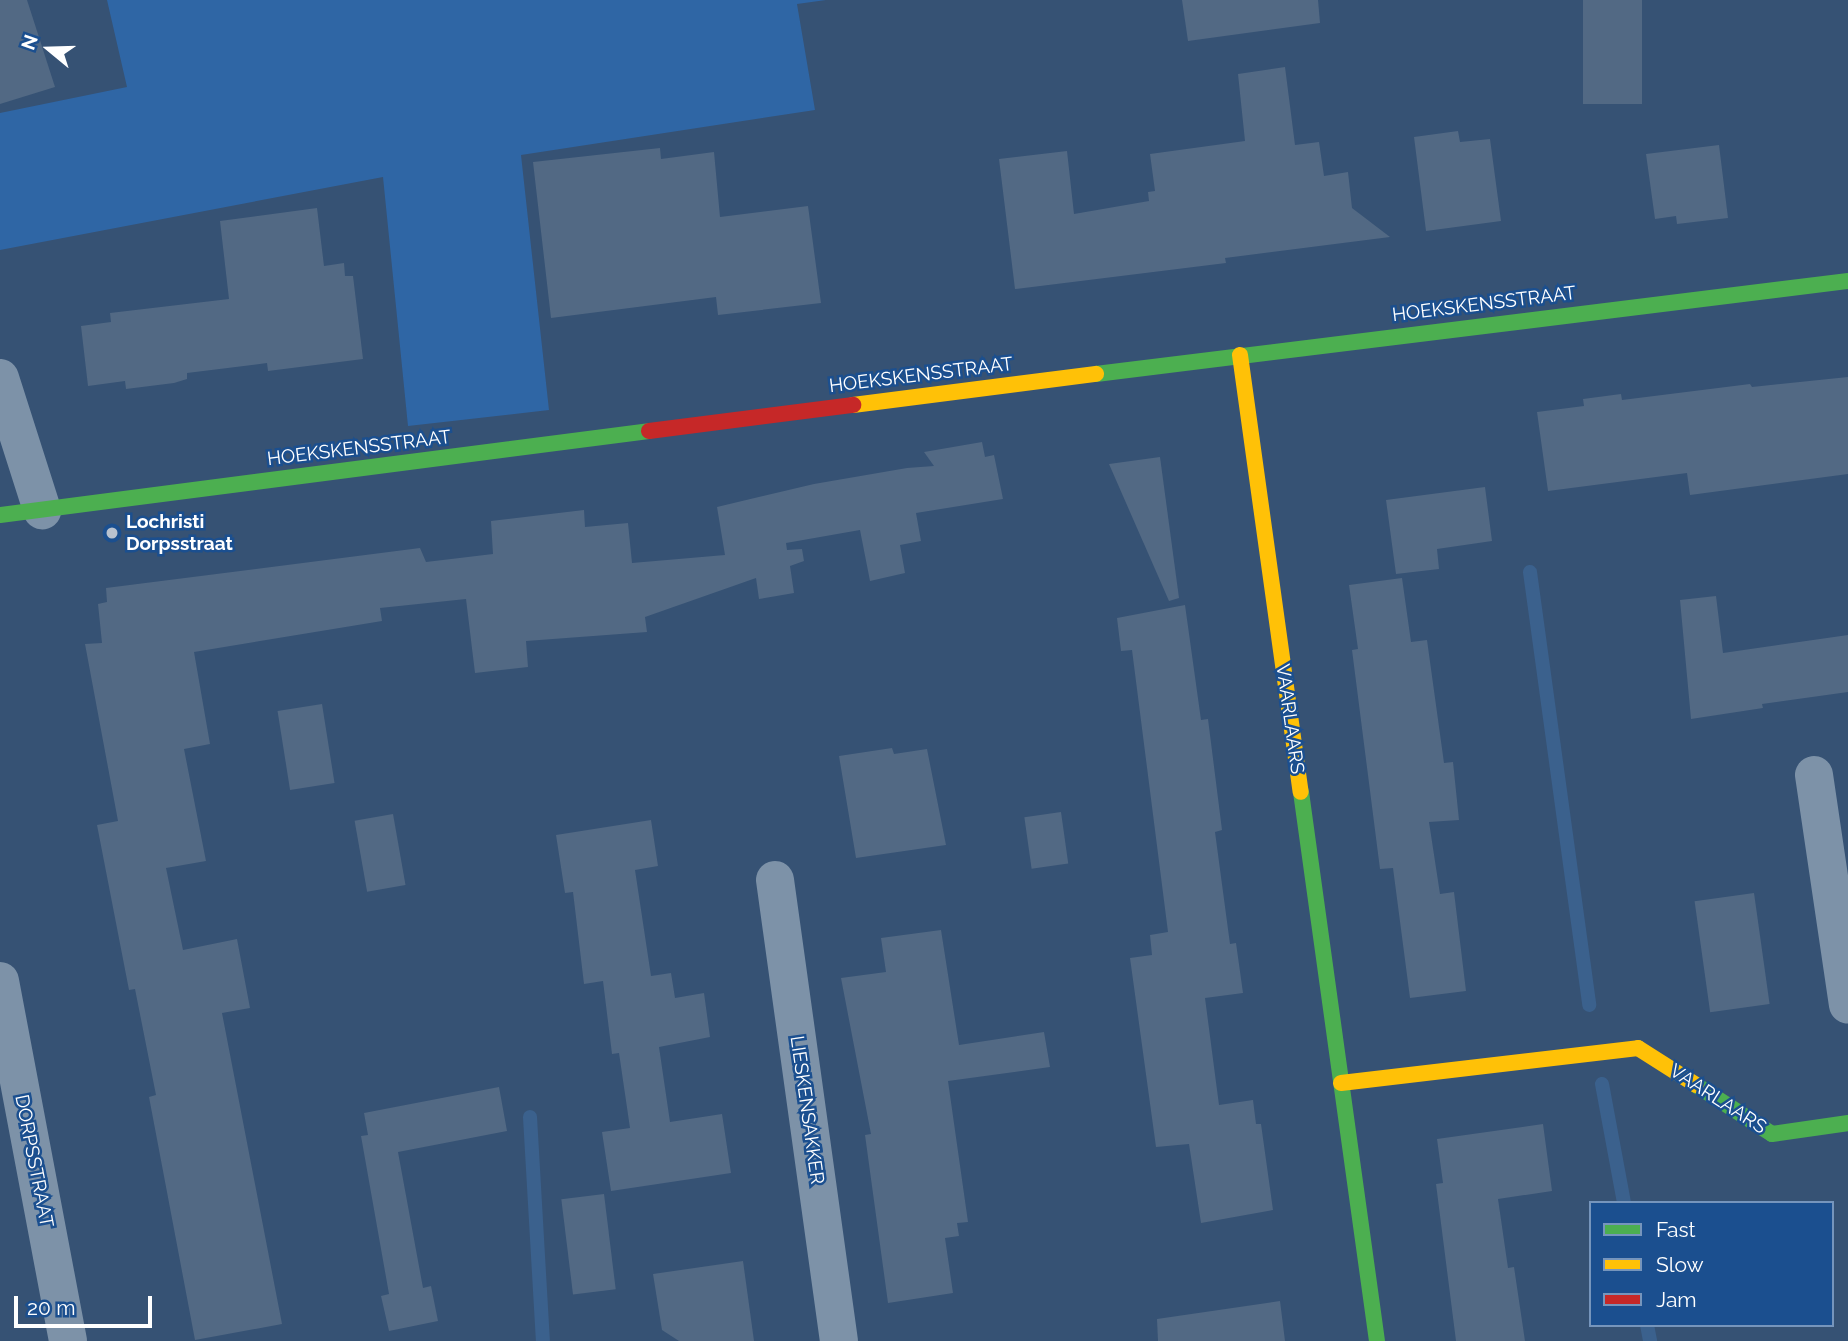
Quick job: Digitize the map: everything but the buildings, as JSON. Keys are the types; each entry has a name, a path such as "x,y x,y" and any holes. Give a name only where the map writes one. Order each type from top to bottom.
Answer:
{"street":[{"name":"HOEKSKENSSTRAAT","path":"0,515 1240,355 1848,281"},
{"name":"VAARLAARS","path":"1240,355 1377,1341"},
{"path":"0,378 42,510"},
{"path":"1814,775 1848,1005"},
{"name":"LIESKENSAKKER","path":"775,880 839,1341"},
{"name":"DORPSSTRAAT","path":"0,981 68,1341"},
{"name":"VAARLAARS","path":"1341,1083 1638,1048 1772,1134 1848,1123"}],"shaded area":[{"path":"107,0 826,0 797,4 815,110 521,155 549,410 408,426 383,177 0,250 0,113 127,87"}],"waterway":[{"path":"1530,572 1589,1005"},
{"path":"1602,1084 1624,1201"},
{"path":"530,1117 543,1341"},
{"path":"1647,1327 1650,1341"}],"traffic: fast":[{"path":"1096,374 1848,281"},
{"path":"0,515 649,431"},
{"path":"1301,792 1377,1341"},
{"path":"1696,1085 1772,1134 1848,1123"}],"traffic: slow":[{"path":"1240,355 1301,792"},
{"path":"853,405 1096,374"},
{"path":"1341,1083 1638,1048 1696,1085"}],"traffic: jam":[{"path":"649,431 853,405"}],"place":[{"name":"Lochristi Dorpsstraat","path":"112,533"}]}
